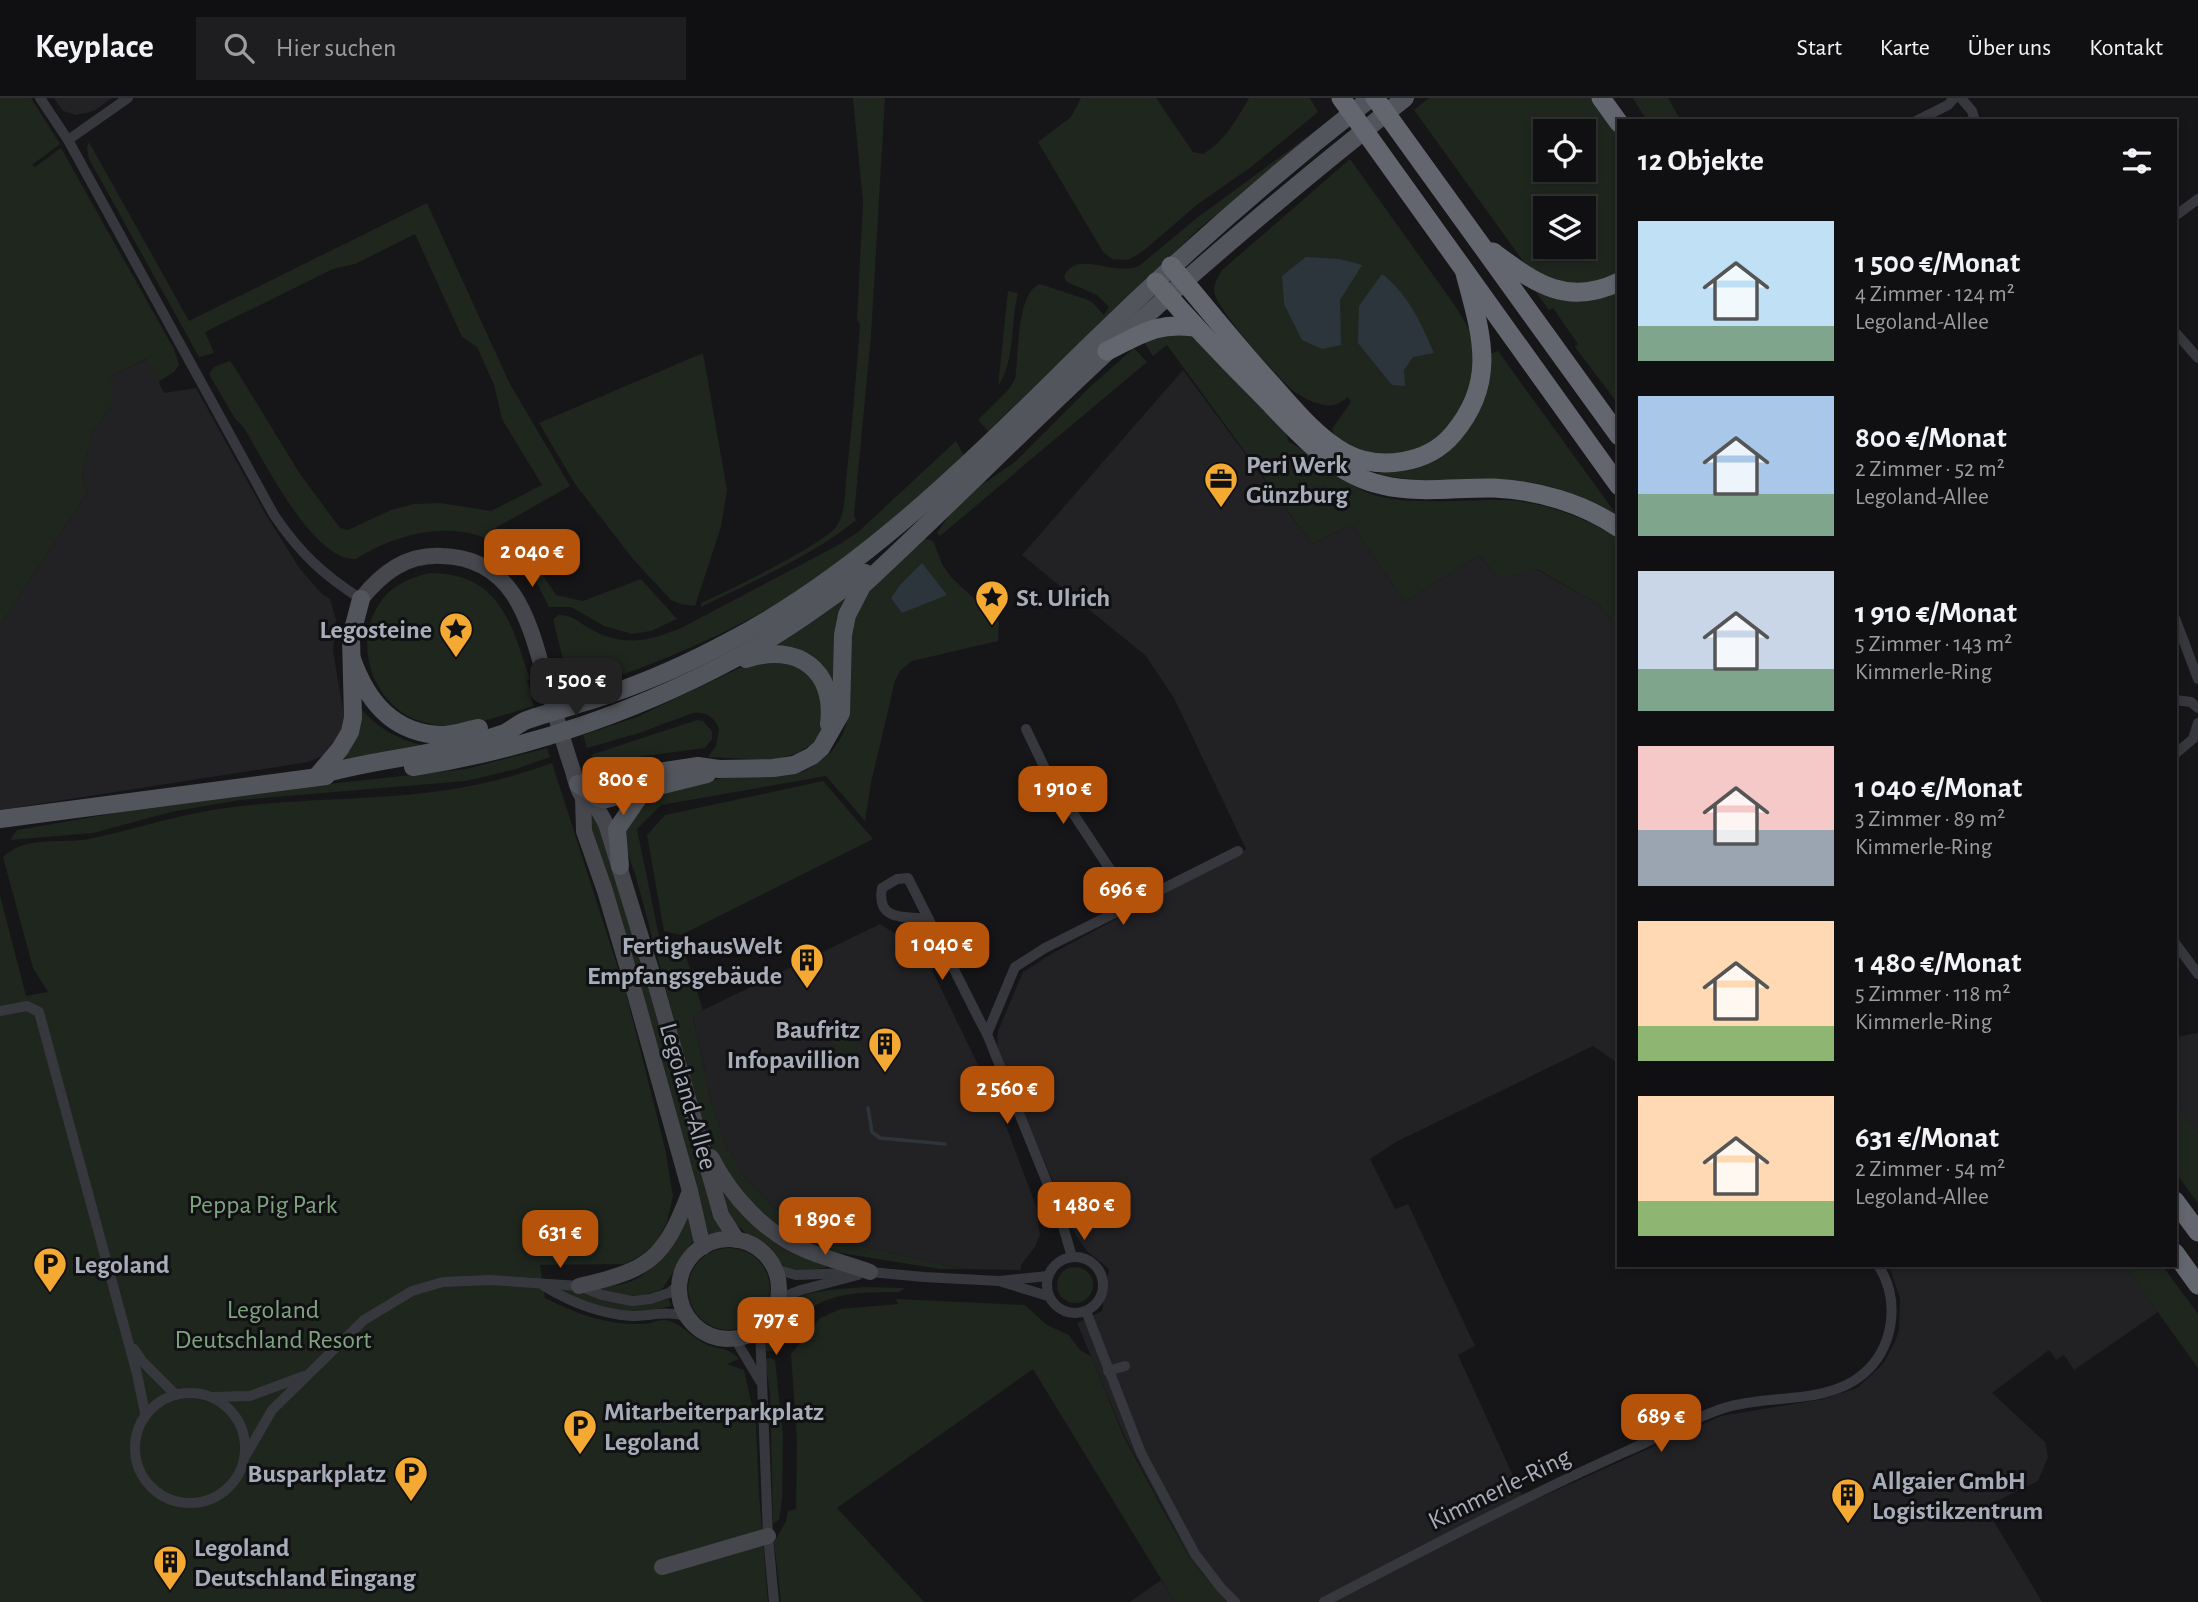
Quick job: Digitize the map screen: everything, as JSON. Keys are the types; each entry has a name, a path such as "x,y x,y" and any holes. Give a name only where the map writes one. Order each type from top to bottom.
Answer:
{"highway":[{"path":"1341,98 1617,483"},
{"path":"1373,98 1617,433"},
{"path":"1601,98 1617,120"},
{"path":"1614,98 1629,119"},
{"path":"1478,241 1525,275 1551,289 1584,293 1617,283"},
{"path":"1171,266 1268,381 1327,441 1347,454 1363,460 1399,462 1417,458 1450,438 1474,406 1482,365 1481,340 1465,273"},
{"path":"1162,289 1194,327 1320,453 1359,477 1381,485 1406,489 1494,488 1525,491 1555,498 1589,511 1617,527"},
{"path":"1107,351 1156,327 1194,327"},
{"path":"2177,1204 2198,1232"},
{"path":"2177,1256 2198,1285"}],"main road":[{"path":"578,784 698,766 719,769 773,768 794,765 812,756 828,738 841,713 843,635 847,615 862,586 1107,351 1162,289 1171,266 1314,143 1373,98"},
{"path":"352,659 361,684 387,716 424,732 442,735 524,721 612,693 732,640 836,575 876,545 1162,289 1184,282 1327,160 1405,98"},
{"path":"0,819 317,776 353,776 457,760 551,735 624,709 755,647 900,549"},
{"path":"317,776 340,749 350,732 353,718 351,637 360,599"},
{"path":"713,669 731,666 764,654 793,656 806,662 817,672 828,693 831,712 828,738"},
{"path":"317,776 352,765 434,751 505,733 524,721"},
{"path":"578,784 599,798 606,799 719,769"},
{"path":"620,866 617,829 643,791"}],"street":[{"path":"40,98 68,140 274,515 292,541 329,578 360,599 377,579 416,558 439,555 460,557 497,574 510,588 525,613 578,784"},
{"path":"68,140 128,98"},
{"path":"1939,117 1954,98"},
{"path":"1961,98 1972,111 1974,119"},
{"path":"2177,215 2198,199"},
{"path":"2177,334 2198,358"},
{"path":"2177,623 2198,680"},
{"path":"2177,700 2191,702 2198,708"},
{"path":"2177,752 2193,739 2198,723"},
{"path":"1026,729 1049,776 1133,904"},
{"name":"Legoland-Allee","path":"578,784 600,811 620,866 721,1215 737,1240 759,1250 775,1269"},
{"name":"Legoland-Allee","path":"578,784 584,831 609,904 690,1191 703,1247"},
{"path":"987,1034 1015,967 1045,948 1238,851"},
{"path":"929,919 905,918 891,914 882,907 882,888 897,879 908,878 929,919 987,1034 1059,1212 1072,1257"},
{"path":"2177,946 2198,974"},
{"path":"0,1011 27,1006 39,1012 145,1413"},
{"path":"694,1124 722,1179 744,1206 772,1231 805,1250 870,1272"},
{"path":"579,1286 631,1273 656,1255 682,1212 690,1191"},
{"path":"737,1240 720,1240 692,1255 683,1269 679,1285 680,1301 687,1317 698,1329 713,1337 746,1337 760,1329 771,1317 778,1299 779,1285 775,1269 796,1275 870,1272 925,1278 999,1281 1048,1276"},
{"path":"999,1281 1048,1296 1060,1309 1068,1313 1086,1311 1098,1301 1101,1294 1101,1276 1090,1262 1072,1257 1057,1263 1048,1276 1048,1296"},
{"name":"Kimmerle-Ring","path":"1324,1602 1538,1491 1725,1408 1833,1390 1852,1383 1873,1364 1884,1345 1891,1323 1889,1289 1879,1267"},
{"path":"778,1299 801,1290 870,1272"},
{"path":"310,1374 250,1396 212,1397 199,1394 166,1398 145,1413 136,1437 135,1454 139,1469 148,1484 160,1495 174,1502 198,1503 221,1495 242,1471 246,1455 272,1410 310,1374 364,1320 412,1291 443,1282 470,1280 539,1283 579,1286 602,1295 632,1301 668,1293 679,1285"},
{"path":"539,1283 566,1300 601,1312 634,1316 674,1312 687,1317"},
{"path":"1086,1311 1141,1453 1195,1554 1235,1602"},
{"path":"760,1329 768,1536 774,1602"},
{"path":"127,1338 142,1361 176,1395"},
{"path":"735,1339 763,1386"},
{"path":"1108,1371 1125,1366"},
{"path":"212,1397 228,1407 239,1421 245,1437 246,1455"},
{"path":"662,1567 768,1536"}],"shaded area":[{"path":"54,98 112,98 94,111 76,115 63,111"},
{"path":"1306,257 1340,259 1362,265 1340,300 1341,345 1322,349 1302,340 1284,304 1282,276"},
{"path":"1382,274 1406,300 1419,320 1434,353 1413,357 1404,370 1405,386 1392,385 1358,343 1359,306"},
{"path":"148,359 164,393 196,388 266,515 300,569 322,594 330,599 336,620 333,651 345,721 340,739 327,754 308,762 0,810 0,626 88,491 82,480 92,432 115,401 107,377"},
{"path":"1183,370 1312,544 1352,525 1405,602 1479,555 1500,579 1536,569 1601,606 1617,626 1617,1063 1593,1046 1396,1142 1370,1159 1395,1209 1408,1204 1475,1346 1458,1355 1526,1504 1721,1416 1824,1399 1857,1388 1883,1364 1899,1330 1900,1298 1890,1267 2125,1267 2158,1312 2074,1370 2064,1355 2056,1360 2049,1350 1992,1393 2045,1442 2048,1457 2038,1481 1991,1504 1989,1513 2042,1602 1227,1602 1192,1562 1125,1437 1077,1323 1102,1311 1109,1269 1087,1251 1076,1236 997,1049 998,1031 1023,972 1053,953 1246,849 1174,698 1146,656 1022,555"},
{"path":"922,563 947,595 902,613 891,598"},
{"path":"880,924 913,945 931,968 1000,1110 1036,1206 1040,1235 1035,1247 1021,1265 1021,1270 964,1269 869,1248 795,1223 769,1203 747,1180 727,1147 710,1096 693,1015"},
{"path":"2198,1033 2198,1134 2177,1106 2177,1037"},
{"path":"1161,1580 1175,1602 1130,1602"}],"green space":[{"path":"0,98 31,98 60,144 32,165 35,167 61,148 174,349 179,365 174,372 158,382 147,359 108,377 115,401 92,432 82,480 88,491 0,626"},
{"path":"853,98 885,98 871,336 854,515 856,520 802,556 701,607 701,603 814,544 836,527 841,517 845,498 860,325 857,319 863,203"},
{"path":"1081,98 1156,98 1193,152 1203,154 1224,137 1249,98 1310,98 1318,112 1251,167 1198,204 1142,252 1128,260 1112,259 1103,252 1038,142 1071,117"},
{"path":"1429,98 1593,98 1617,133 1617,275 1580,287 1541,277 1523,261 1414,110"},
{"path":"1633,98 1668,98 1680,119 1646,119"},
{"path":"1307,137 1310,140 1202,226 988,431 978,420 1009,389 1015,379 1020,326 1032,289 1040,284 1085,299 1092,302 1104,315 1109,307 1097,295 1067,282 1064,277 1069,269 1086,264 1118,268 1139,266 1198,217"},
{"path":"89,142 189,321 427,203 510,384 570,486 492,530 533,560 556,595 583,601 641,579 677,619 651,631 632,634 604,626 571,607 549,607 525,565 506,549 486,538 465,532 420,533 398,539 356,559 340,555 323,544 291,507 244,428 234,417 209,374 214,367 230,361 300,474 340,528 348,530 391,510 414,504 440,503 491,511 542,485 502,419 494,385 477,347 462,337 415,234 355,264 333,269 205,332 214,353 199,357 89,159"},
{"path":"1350,159 1456,307 1469,329 1475,358 1475,384 1445,434 1405,456 1378,457 1354,450 1334,436 1332,429 1351,402 1348,397 1337,404 1328,405 1311,401 1293,391 1237,329 1214,292 1222,270"},
{"path":"1008,291 1018,293 1008,365 998,386"},
{"path":"1536,292 1557,299 1577,301 1617,293 1617,402 1575,347 1578,344 1553,308 1549,310"},
{"path":"1176,332 1194,337 1284,428 1289,442 1371,494 1401,500 1520,501 1577,517 1617,537 1617,626 1601,606 1537,569 1500,579 1479,555 1405,602 1352,525 1312,544 1167,345 1153,356 1143,341"},
{"path":"1134,348 1147,362 940,536 937,533 950,514 980,486 1015,462 1091,386"},
{"path":"1498,351 1617,517 1576,495 1518,480 1426,480 1377,474 1442,452 1490,354"},
{"path":"703,353 727,490 721,527 695,606 671,600 633,559 575,484 539,423"},
{"path":"956,441 964,455 878,532 817,579 751,619 716,636 644,667 571,692 553,619 559,615 572,618 601,634 623,640 657,637 681,628 858,532"},
{"path":"924,538 933,541 943,566 952,578 999,622 998,641 912,661 900,671 895,681 871,783 865,821 826,776 661,805 637,829 660,941 681,941 703,1010 693,1016 710,1096 727,1147 747,1180 769,1203 795,1223 869,1248 964,1269 940,1269 816,1249 767,1222 729,1181 705,1135 626,838 630,816 636,807 658,793 731,777 795,774 813,766 830,753 846,724 847,655 849,636 858,605 870,588"},
{"path":"430,573 454,575 472,582 487,592 499,605 523,658 530,679 527,680 534,706 479,722 437,725 405,714 378,686 370,668 367,649 369,629 375,611 387,594 397,586"},
{"path":"853,589 836,688 829,678 762,650"},
{"path":"781,659 807,670 824,700 823,726 818,736 811,745 795,754 772,760 708,757 716,746 719,729 712,718 698,713 587,748 583,735 637,717 750,663"},
{"path":"357,704 390,733 431,747 338,761"},
{"path":"697,720 703,721 712,731 712,739 705,748 608,764 600,763 591,755"},
{"path":"547,748 550,757 516,769 466,781 240,800 171,812 93,833 10,840 17,830 139,809 301,787 466,769"},
{"name":"Legoland Deutschland Resort","path":"552,763 626,993 665,1148 673,1196 667,1222 657,1241 643,1254 625,1264 540,1265 545,1298 580,1314 604,1320 629,1324 670,1321 701,1341 728,1351 739,1359 727,1364 744,1370 756,1424 768,1602 0,1602 0,895 26,996 48,992 33,968 3,857 12,850 33,843 89,839 222,808 451,789 499,780"},
{"path":"823,781 873,839 681,935 664,931 647,835 665,815"},
{"path":"593,811 618,876 713,1217 725,1231 709,1235 631,955 589,826 588,813"},
{"path":"848,1030 856,1043 858,1056 851,1060 842,1058 829,1038"},
{"path":"2177,1106 2198,1134 2198,1203 2177,1175"},
{"path":"718,1185 827,1266 800,1271 785,1267 763,1243 749,1236 729,1218"},
{"path":"686,1218 690,1218 695,1238 663,1288 640,1295 602,1292 601,1286 631,1281 654,1266"},
{"path":"729,1248 745,1251 758,1260 767,1273 770,1289 767,1305 758,1318 745,1327 729,1330 713,1327 700,1318 691,1305 688,1289 691,1273 700,1260 713,1251"},
{"path":"1075,1267 1088,1272 1093,1285 1088,1298 1075,1303 1062,1298 1057,1285 1062,1272"},
{"path":"2125,1267 2163,1267 2198,1314 2198,1368"},
{"path":"863,1287 905,1288 899,1292 847,1295 822,1302 801,1317 773,1351 764,1351 767,1339 794,1299 823,1291"},
{"path":"563,1289 625,1304 669,1299 671,1306 642,1312 610,1310 562,1293"},
{"path":"896,1299 1025,1305 1047,1325 1069,1335 1080,1350 1091,1356 1124,1437 1192,1562 1227,1602 1175,1602 1033,1369 837,1508 924,1602 781,1602 774,1542 786,1521 788,1511 796,1509 797,1441 791,1354 820,1318 841,1309 898,1304"},
{"path":"765,1359 775,1360 783,1436 782,1499 779,1520 773,1523 770,1394"}],"waterway":[{"path":"868,1108 872,1132 880,1138 945,1144"}],"place":[{"name":"Peri Werk Günzburg","path":"1221,509"},
{"name":"St. Ulrich","path":"992,627"},
{"name":"Legosteine","path":"456,659"},
{"name":"FertighausWelt Empfangsgebäude","path":"807,990"},
{"name":"Baufritz Infopavillion","path":"885,1074"},
{"name":"Legoland","path":"50,1294"},
{"name":"Mitarbeiterparkplatz Legoland","path":"580,1456"},
{"name":"Busparkplatz","path":"411,1503"},
{"name":"Allgaier GmbH Logistikzentrum","path":"1848,1525"},
{"name":"Legoland Deutschland Eingang","path":"170,1592"}],"park label":[{"name":"Peppa Pig Park","path":"263,1204"}]}
